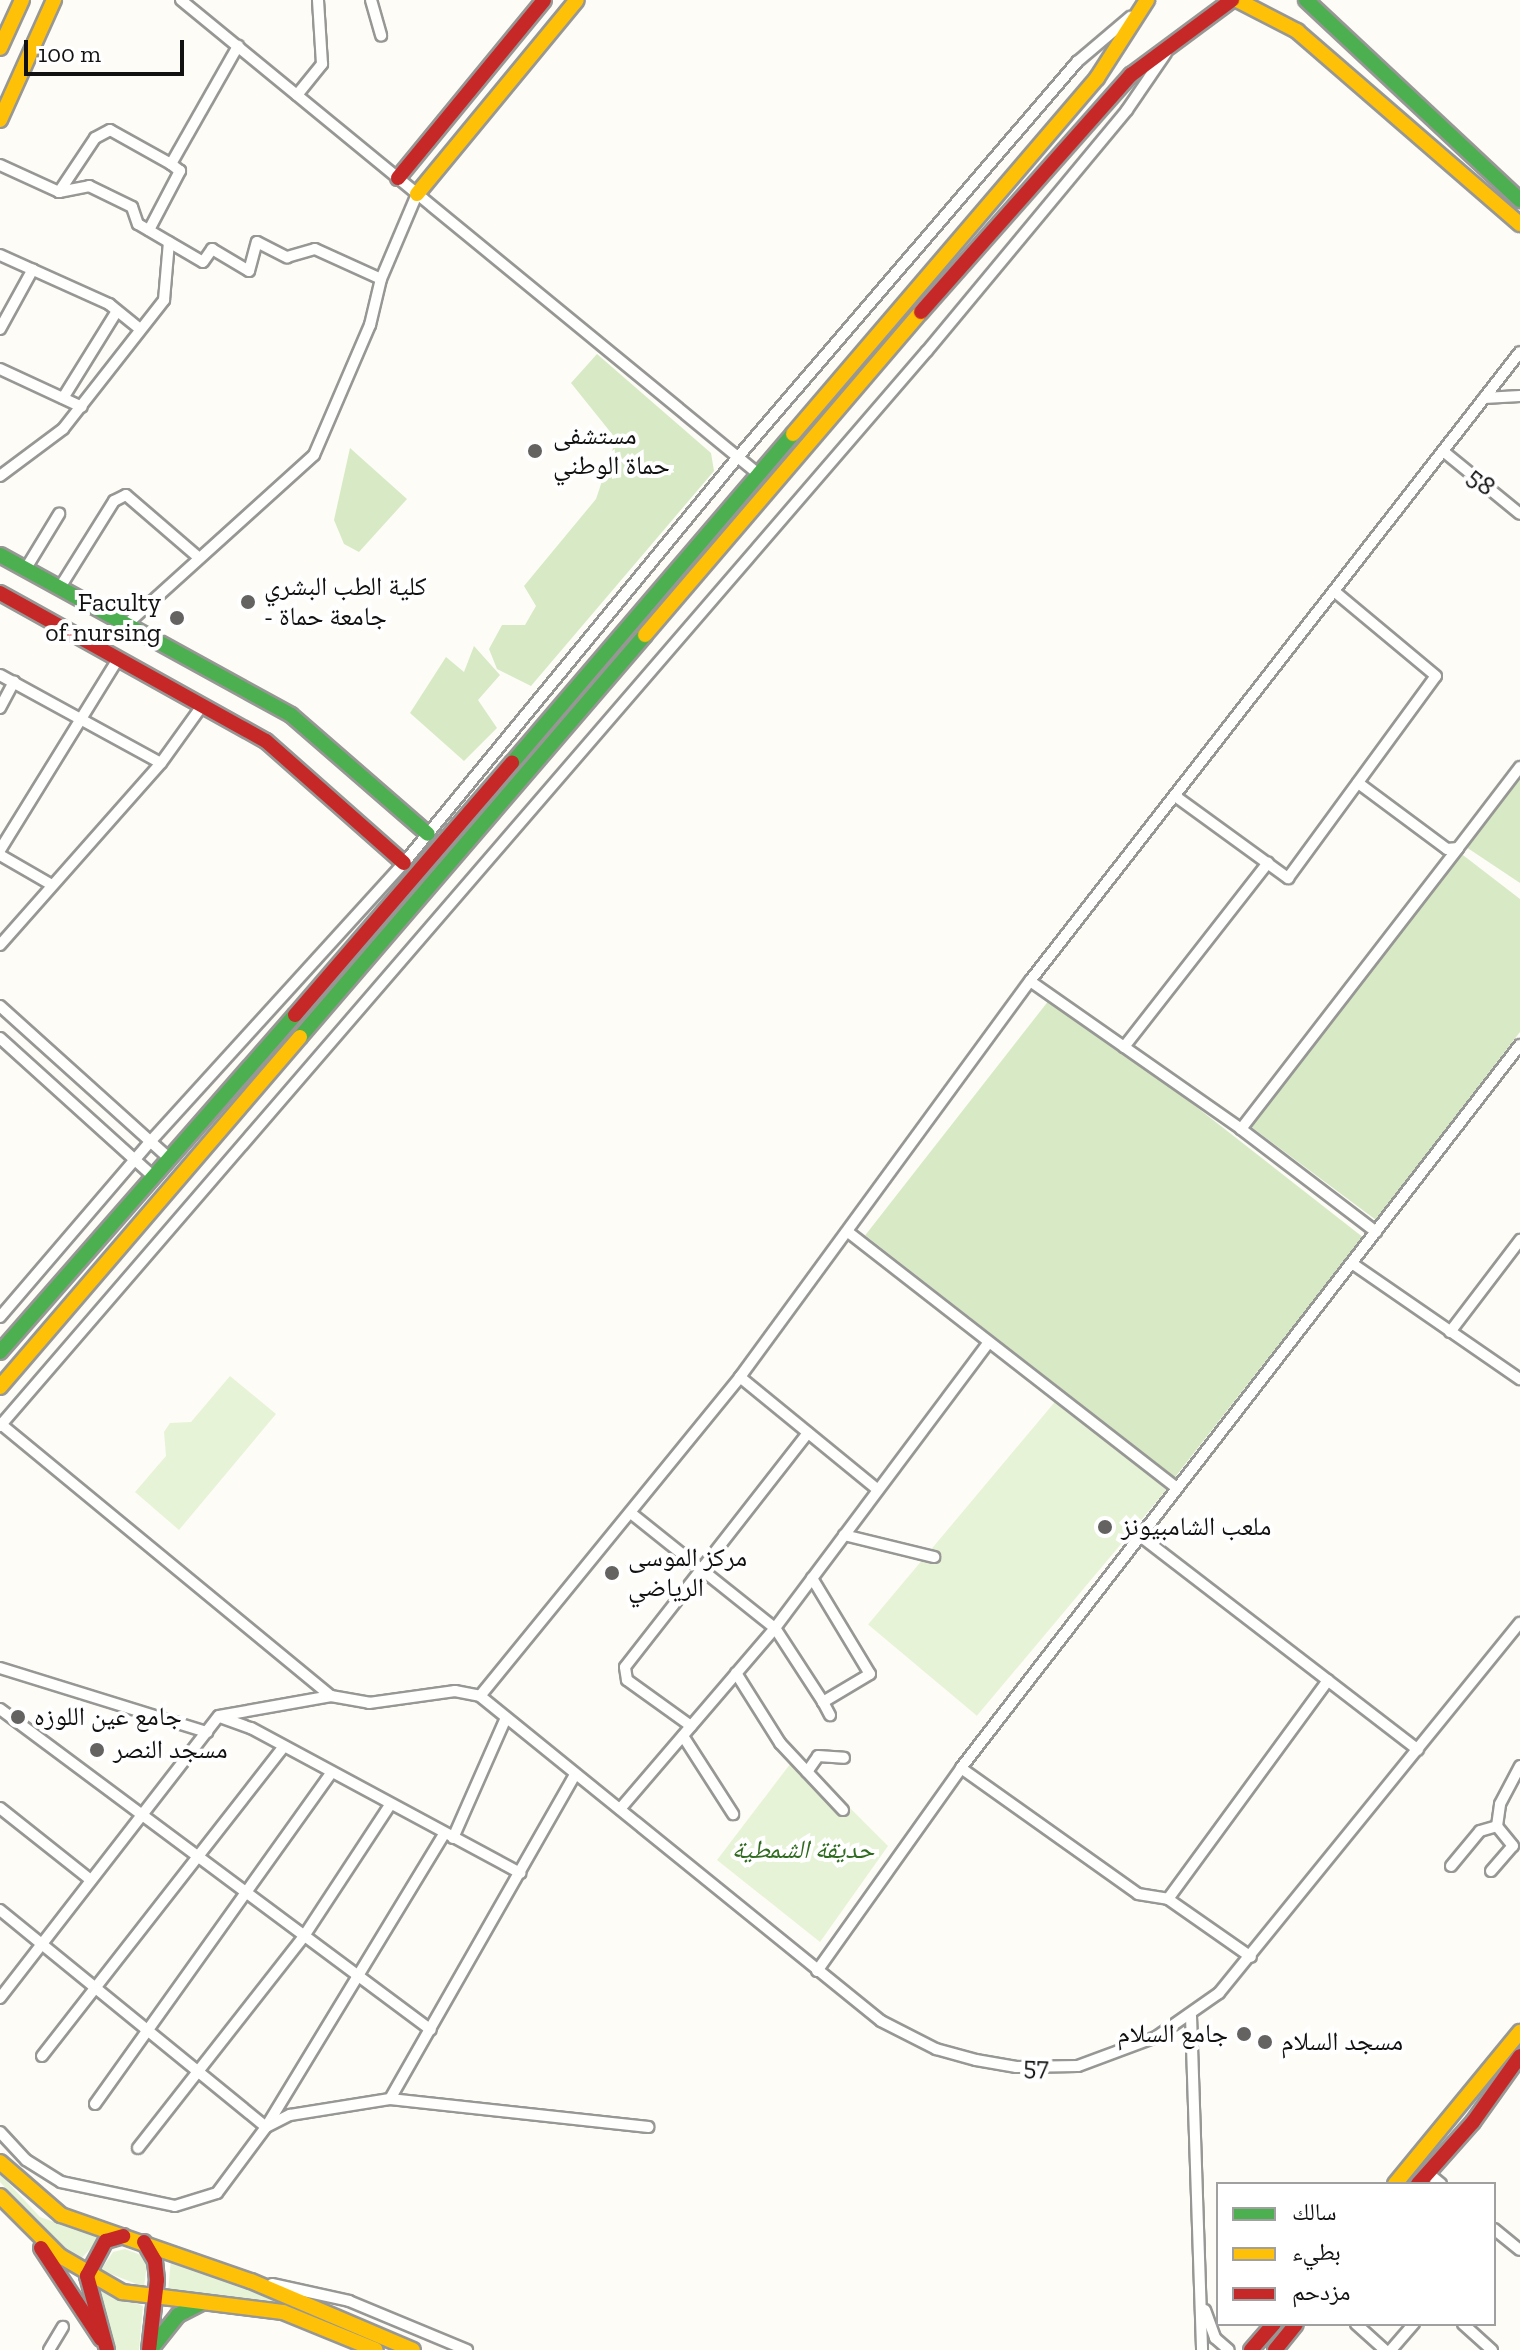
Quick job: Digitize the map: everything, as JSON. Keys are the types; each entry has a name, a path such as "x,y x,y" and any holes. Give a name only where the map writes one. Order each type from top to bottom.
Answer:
{"main road":[{"path":"0,120 54,0"},
{"path":"398,178 544,0"},
{"path":"417,194 577,0"},
{"path":"0,1387 1000,220 1131,75 1176,39 1235,0 1297,31 1520,224"},
{"path":"1306,0 1455,144 1520,200"},
{"path":"0,48 18,1"},
{"path":"0,1352 170,1159 1097,78 1146,2"},
{"path":"0,555 291,715 428,834"},
{"path":"0,593 266,741 404,863"},
{"path":"1397,2182 1520,2032"},
{"path":"1423,2178 1473,2122 1520,2056"},
{"path":"0,2162 61,2215 251,2281 413,2350"},
{"path":"0,2196 26,2227 104,2345"},
{"path":"26,2227 87,2276 122,2292 283,2312 376,2350"},
{"path":"104,2345 87,2276 106,2241 123,2236"},
{"path":"144,2242 155,2261 150,2350"},
{"path":"150,2350 178,2315 203,2302"},
{"path":"1251,2350 1272,2326"},
{"path":"1275,2350 1294,2326"}],"street":[{"path":"181,0 756,472"},
{"path":"297,95 322,64 318,0"},
{"path":"371,0 381,36"},
{"path":"0,1317 150,1142 404,863 738,457 1077,62 1146,2"},
{"path":"331,1696 1,1426 927,351 1127,110 1176,39"},
{"path":"171,164 238,46"},
{"path":"59,192 95,138 110,130 180,171 149,230"},
{"path":"0,165 59,192 89,186 132,207 138,224 203,262 212,249 249,271 257,242 287,257 315,249 381,279"},
{"path":"127,624 198,557 270,499 314,455 370,325 381,279 417,194"},
{"path":"0,476 63,429 164,300 169,242"},
{"path":"0,255 117,311 140,329"},
{"path":"0,329 33,269"},
{"path":"63,398 117,311"},
{"path":"0,1998 219,1716 331,1696 369,1703 455,1691 480,1696 632,1514 740,1377 1030,981 1520,352"},
{"path":"0,369 82,407"},
{"path":"1484,398 1520,396"},
{"name":"58","path":"1443,451 1520,514"},
{"path":"59,589 114,501 126,495 198,557"},
{"path":"25,570 59,514"},
{"path":"1175,796 1288,878 1436,676 1334,591"},
{"path":"52,885 0,852 118,659"},
{"path":"0,675 84,717 161,763"},
{"path":"0,708 14,682"},
{"path":"0,945 161,763 202,706"},
{"path":"1241,1129 1520,767"},
{"path":"1358,783 1447,849 1458,848"},
{"path":"1124,1047 1268,863"},
{"path":"1030,981 1241,1129 1376,1232"},
{"path":"0,1006 170,1159"},
{"path":"0,1038 154,1177"},
{"path":"817,1971 961,1768 1520,1045"},
{"path":"848,1232 1176,1487"},
{"path":"1450,1332 1520,1240"},
{"path":"1353,1264 1520,1379"},
{"path":"620,1809 775,1628 988,1343"},
{"path":"740,1377 878,1490"},
{"path":"691,1726 623,1675 808,1433"},
{"path":"632,1514 775,1628 830,1715"},
{"path":"844,1535 934,1557"},
{"path":"1139,1535 1418,1750"},
{"path":"812,1578 870,1674 823,1702"},
{"name":"57","path":"480,1696 881,2021 917,2041 956,2055 1016,2067 1078,2066 1156,2037 1191,2016 1251,1957 1520,1623"},
{"path":"0,1668 207,1732"},
{"path":"736,1673 780,1743 843,1810"},
{"path":"1168,1899 1328,1680"},
{"path":"0,1709 431,2030"},
{"path":"219,1716 520,1873"},
{"path":"0,2132 26,2160 61,2182 175,2206 217,2193 266,2127 358,1976 449,1836 506,1718"},
{"path":"683,1736 733,1814"},
{"path":"42,2056 195,1855 283,1748"},
{"path":"807,1772 818,1756 844,1758"},
{"path":"1497,1826 1506,1786 1520,1766"},
{"path":"961,1768 1138,1894 1168,1899 1251,1957"},
{"path":"95,2104 145,2028 330,1774"},
{"path":"390,2099 575,1775"},
{"path":"138,2148 304,1936 390,1805"},
{"path":"0,1808 91,1880"},
{"path":"1491,1871 1516,1845 1497,1826"},
{"path":"1451,1866 1480,1831 1497,1826"},
{"path":"0,1910 266,2127"},
{"path":"1191,2016 1202,2350"},
{"path":"266,2127 290,2115 390,2099 648,2127"},
{"path":"1496,2231 1520,2250"},
{"path":"251,2281 349,2301 467,2350"},
{"path":"1201,2297 1215,2338 1229,2350"},
{"path":"1358,2326 1388,2350 1412,2326"},
{"path":"1465,2326 1492,2350"},
{"path":"49,2350 63,2327"}],"green space":[{"path":"597,354 711,453 714,471 531,686 497,669 489,649 502,625 525,625 536,606 524,586 596,499 616,439 571,383"},
{"path":"350,448 407,499 359,552 344,544 334,520"},
{"path":"474,646 500,675 478,700 497,728 464,761 410,713 446,657 464,672"},
{"path":"1520,775 1520,883 1463,845"},
{"path":"1459,852 1520,899 1520,1032 1376,1220 1246,1123"},
{"path":"1053,995 1363,1237 1175,1477 865,1235"},
{"path":"230,1376 276,1414 179,1530 135,1492 166,1456 164,1432 170,1423 191,1422"},
{"path":"1059,1397 1168,1488 977,1716 868,1625"},
{"name":"حديقة الشمطية","path":"797,1755 888,1846 820,1942 717,1860"},
{"path":"0,2174 40,2217 100,2238 78,2262 0,2182"},
{"path":"125,2249 141,2255 147,2264 144,2287 101,2270 113,2252"},
{"path":"171,2260 281,2298 336,2323 277,2303 168,2291"},
{"path":"99,2289 143,2306 139,2350 115,2350 102,2316"}],"traffic: fast":[{"path":"1306,0 1520,200"},
{"path":"512,763 793,434"},
{"path":"0,555 291,715 428,834"},
{"path":"300,1037 645,635"},
{"path":"0,1352 295,1015"},
{"path":"150,2350 178,2315 203,2302"}],"traffic: slow":[{"path":"0,48 22,0"},
{"path":"0,120 54,0"},
{"path":"417,194 577,0"},
{"path":"793,434 1097,78 1147,0"},
{"path":"1237,0 1297,31 1520,224"},
{"path":"645,635 921,312"},
{"path":"0,1387 300,1037"},
{"path":"1397,2182 1520,2032"},
{"path":"0,2162 61,2215 251,2281 413,2350"},
{"path":"0,2196 60,2256 122,2292 283,2312 376,2350"}],"traffic: jam":[{"path":"398,178 544,0"},
{"path":"921,312 1131,75 1232,0"},
{"path":"0,593 266,741 404,863"},
{"path":"295,1015 512,763"},
{"path":"1420,2182 1473,2122 1520,2056"},
{"path":"107,2350 87,2276 106,2241 123,2236"},
{"path":"144,2242 155,2261 157,2280 149,2350"},
{"path":"41,2248 101,2339"},
{"path":"1251,2350 1272,2326"},
{"path":"1275,2350 1294,2326"}],"place":[{"name":"مستشفى حماة الوطني","path":"535,451"},
{"name":"كلية الطب البشري - جامعة حماة","path":"248,602"},
{"name":"Faculty of nursing","path":"177,618"},
{"name":"ملعب الشامبيونز","path":"1105,1527"},
{"name":"مركز الموسى الرياضي","path":"612,1573"},
{"name":"جامع عين اللوزه","path":"18,1717"},
{"name":"مسجد النصر","path":"97,1750"},
{"name":"جامع السلام","path":"1244,2034"},
{"name":"مسجد السلام","path":"1265,2042"}]}
